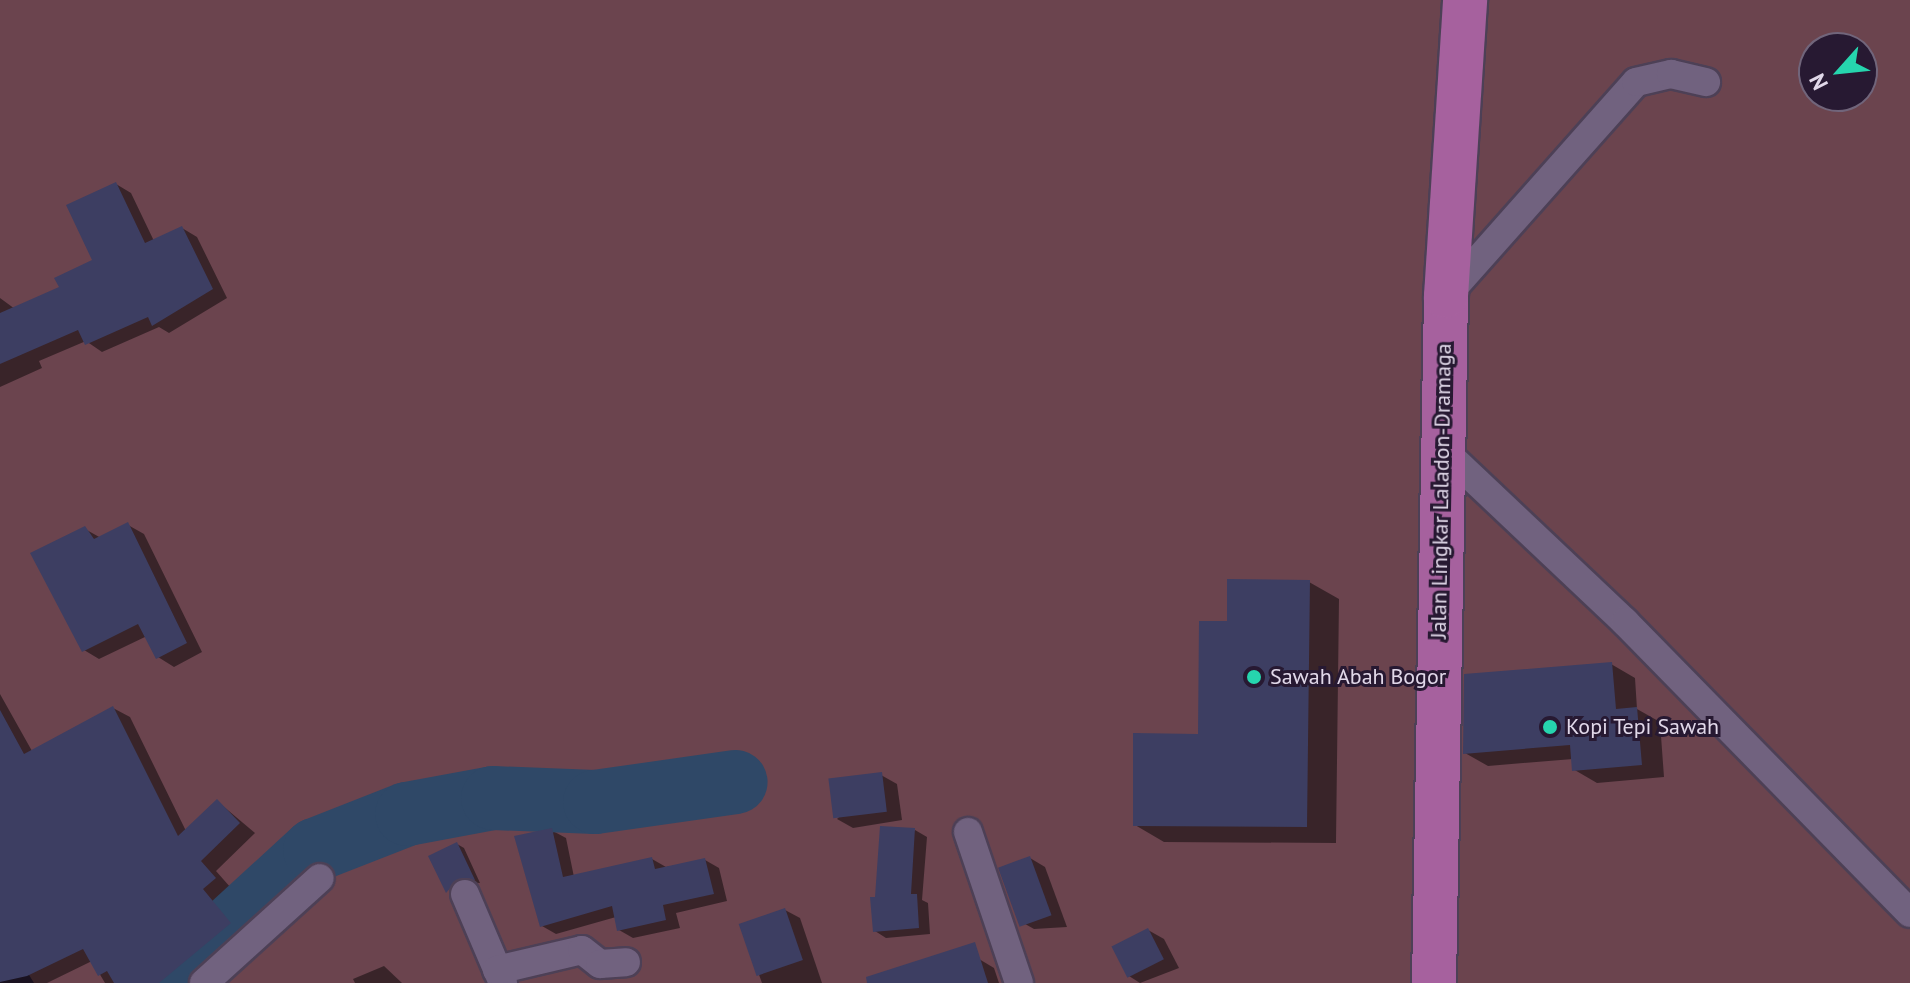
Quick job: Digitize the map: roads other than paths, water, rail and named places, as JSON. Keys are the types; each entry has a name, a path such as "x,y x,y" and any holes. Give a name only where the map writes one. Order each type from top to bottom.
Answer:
{"main road":[{"name":"Jalan Lingkar Laladon-Dramaga","path":"1434,983 1441,448 1446,296 1465,0"}],"street":[{"path":"1446,296 1636,82 1671,74 1706,82"},
{"path":"1441,448 1625,622 1910,913"},
{"path":"968,832 1019,983"},
{"path":"204,983 320,878"},
{"path":"465,894 500,977 582,950 600,964 626,962"}],"waterway":[{"path":"170,983 315,850 407,814 493,798 595,802 736,782"}],"place":[{"name":"Sawah Abah Bogor","path":"1254,677"},
{"name":"Kopi Tepi Sawah","path":"1550,727"}]}
